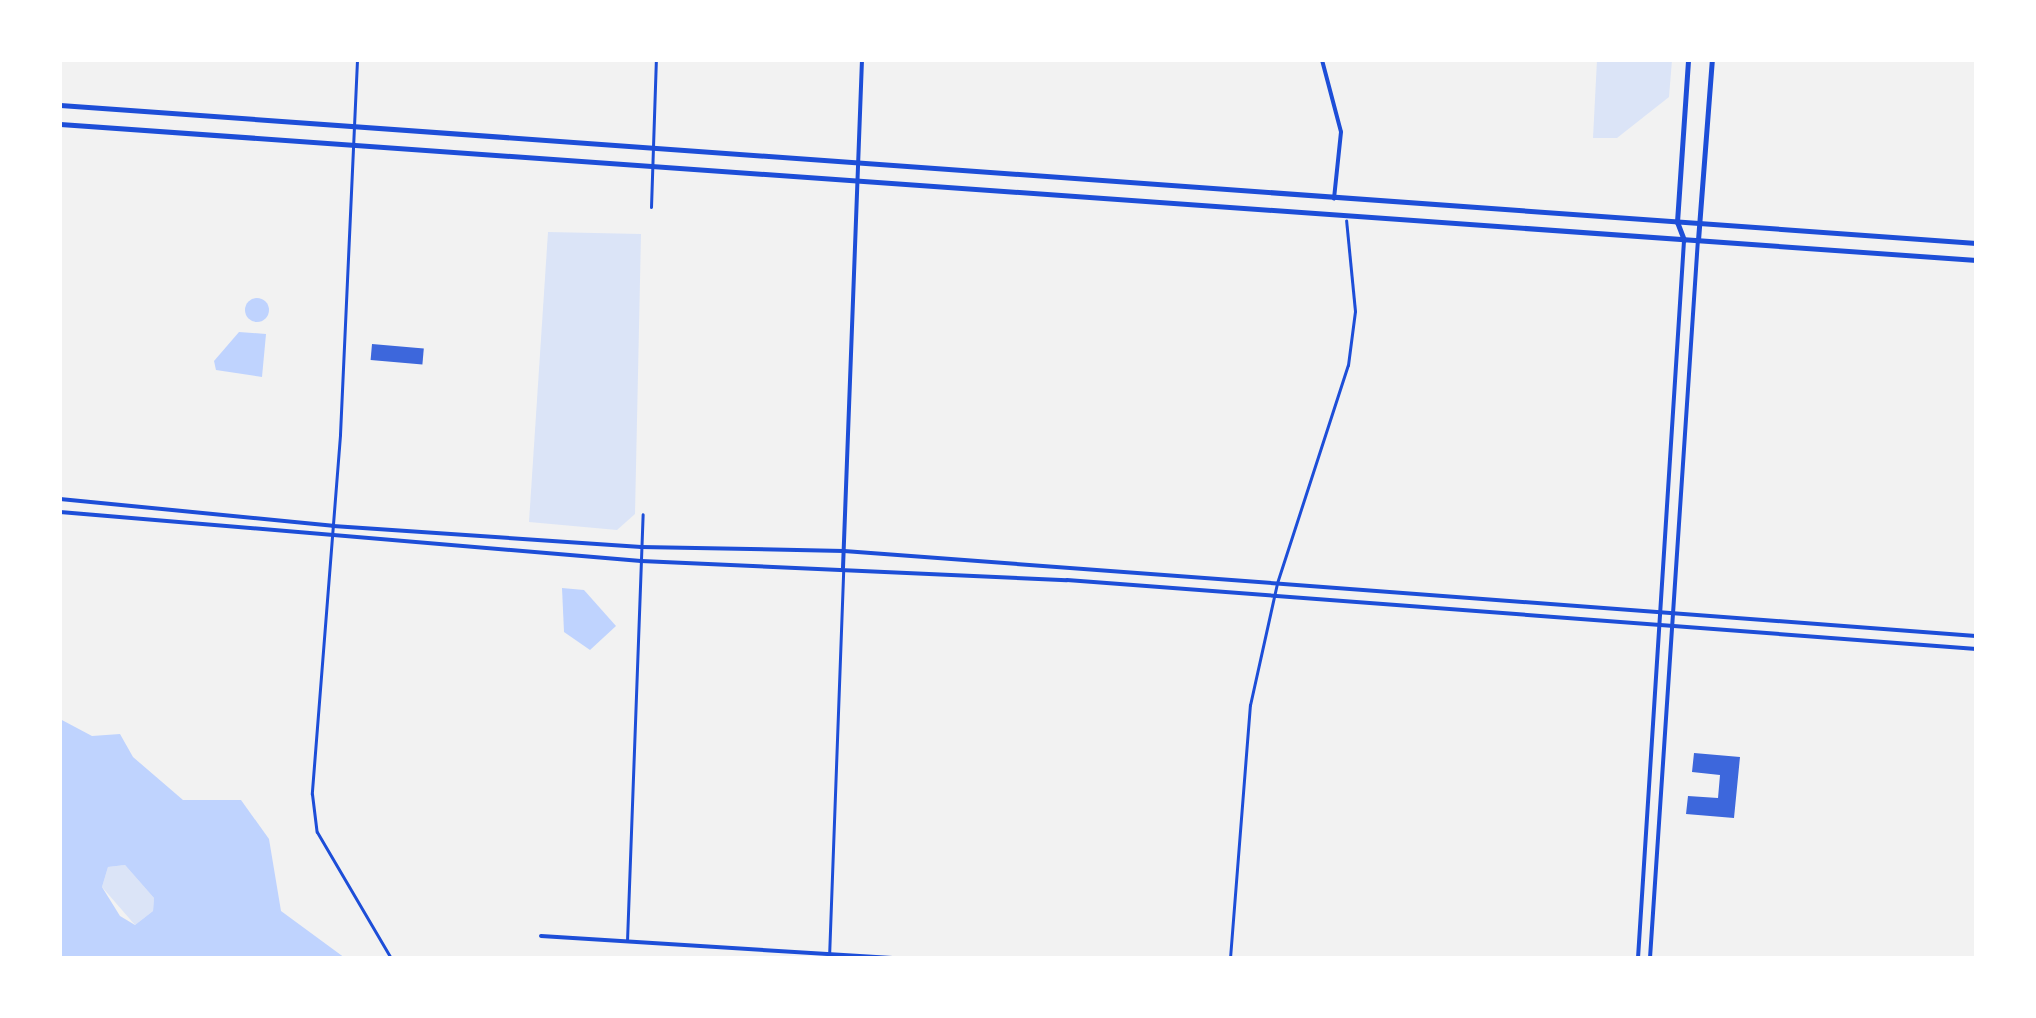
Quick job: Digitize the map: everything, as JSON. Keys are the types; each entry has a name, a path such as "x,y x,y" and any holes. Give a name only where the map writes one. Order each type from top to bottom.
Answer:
{"main road":[{"path":"1684,240 1677,222 1688,60"},
{"path":"1698,240 1712,60"},
{"path":"60,105 355,130 1976,243"},
{"path":"60,124 354,150 857,182 1346,220 1976,260"}],"street":[{"path":"357,60 333,538 313,817 391,958"},
{"path":"651,207 656,60"},
{"path":"829,956 862,60"},
{"path":"1322,60 1341,132 1334,199"},
{"path":"1230,958 1250,705 1277,583 1348,365 1355,311 1346,220"},
{"path":"1638,958 1684,240"},
{"path":"1650,958 1698,240"},
{"path":"60,499 333,526 641,547 844,551 1976,636"},
{"path":"60,512 333,538 641,561 843,568 1276,596 1976,649"},
{"path":"627,941 643,514"},
{"path":"541,936 892,958"}],"shaded area":[{"path":"1597,60 1672,60 1669,97 1617,138 1593,138"},
{"path":"548,232 641,234 635,514 617,530 529,522"},
{"path":"125,865 154,898 153,911 135,925 102,887 108,867"}],"water":[{"path":"257,298 266,301 269,310 266,319 257,322 248,319 245,310 248,301"},
{"path":"239,332 266,334 262,377 216,370 214,361"},
{"path":"562,588 584,590 616,626 590,650 564,632"},
{"path":"60,719 92,736 120,734 133,757 183,800 241,800 269,839 281,911 345,958 60,958","holes":["125,865 154,898 153,911 135,925 120,916 102,887 108,867"]}],"building":[{"path":"372,344 424,349 422,364 371,360"},
{"path":"1694,753 1740,757 1734,818 1686,814 1688,796 1718,798 1720,775 1692,772"}]}
